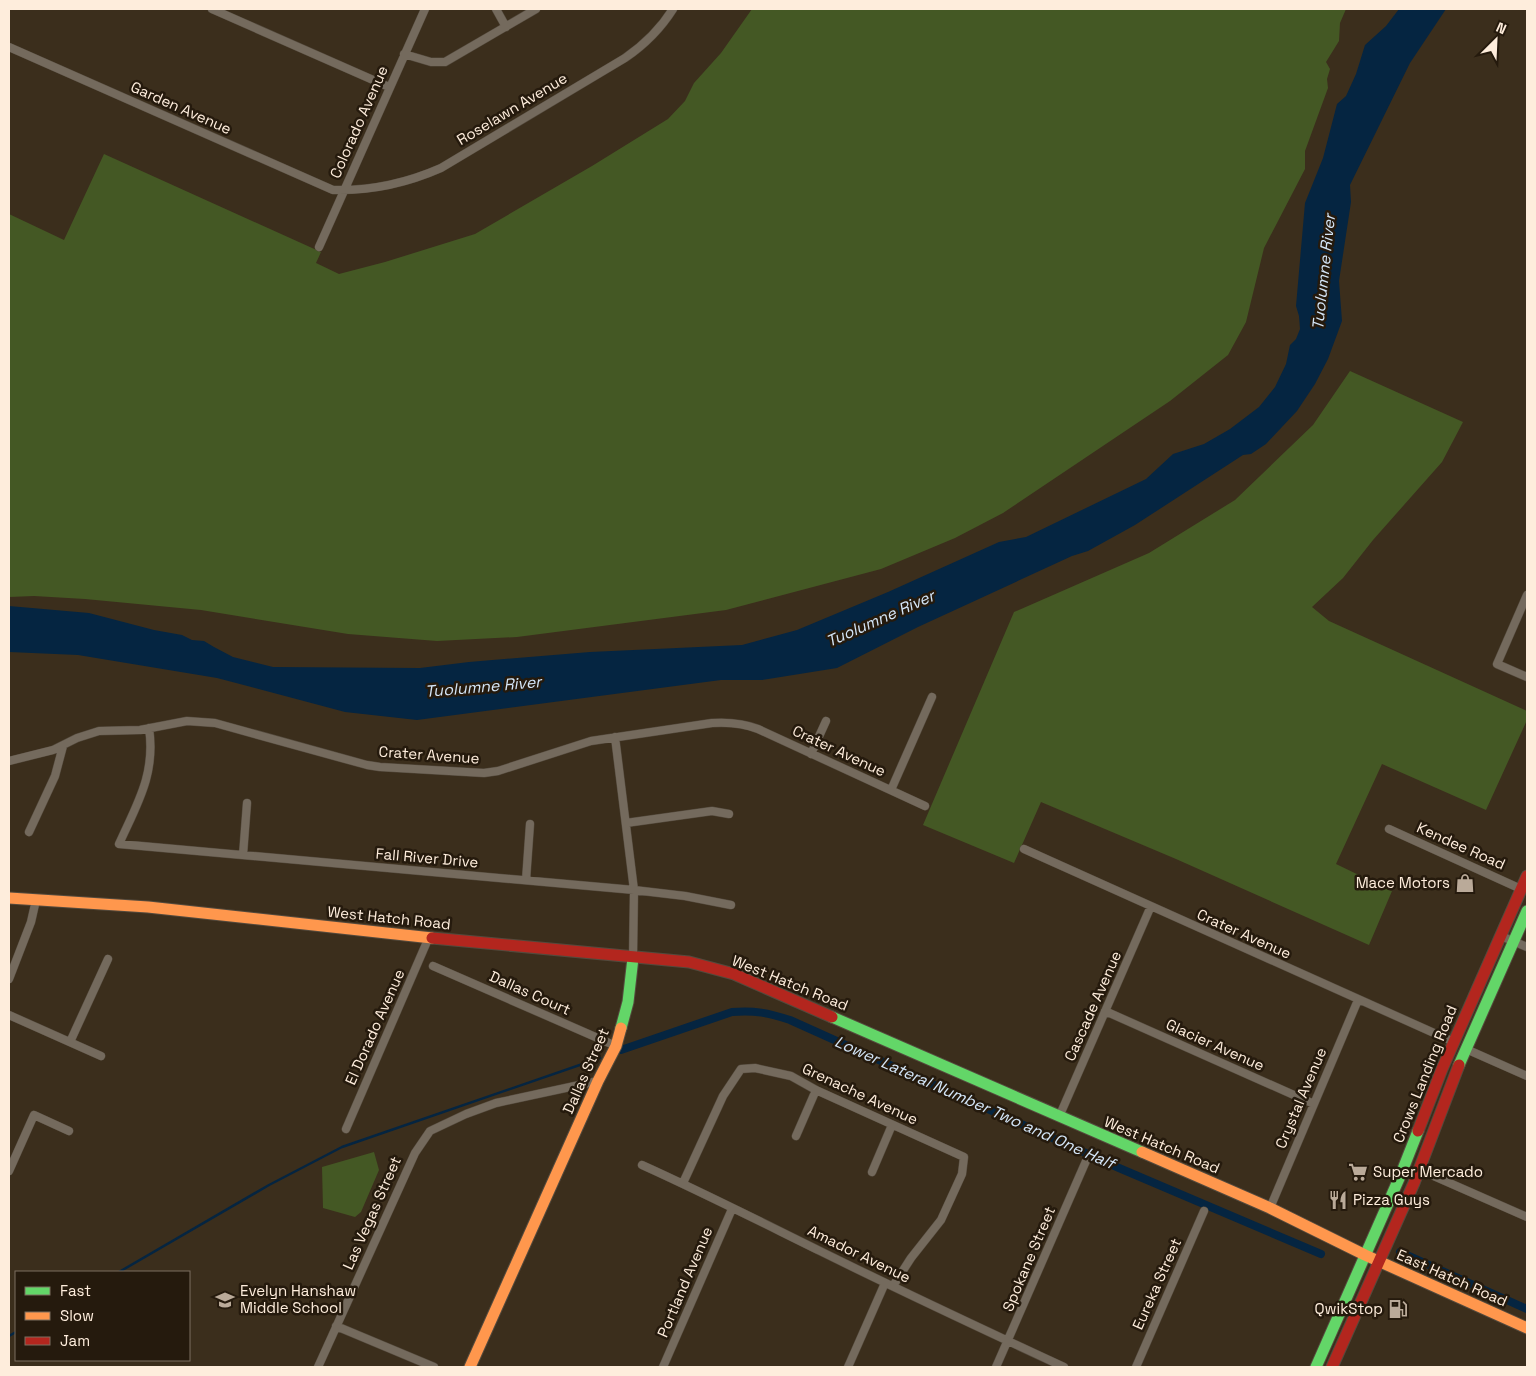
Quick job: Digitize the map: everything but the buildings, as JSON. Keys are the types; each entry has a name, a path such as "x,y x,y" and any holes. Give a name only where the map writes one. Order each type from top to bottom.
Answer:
{"main road":[{"name":"Crows Landing Road","path":"1316,1367 1402,1174 1454,1042 1527,876"},
{"name":"West Hatch Road","path":"9,898 148,907 429,936 506,946 689,962 734,974 1270,1208 1365,1255"},
{"name":"Crows Landing Road","path":"1332,1367 1420,1170 1466,1049 1527,911"},
{"name":"Dallas Street","path":"470,1367 598,1081 616,1046 628,1002 633,958"},
{"path":"1466,1049 1463,1036 1479,998 1480,982"},
{"path":"1444,1104 1443,1096 1456,1057 1457,1050 1454,1042"},
{"name":"East Hatch Road","path":"1365,1255 1527,1328"}],"street":[{"path":"212,9 389,87"},
{"name":"Colorado Avenue","path":"319,247 424,9"},
{"path":"496,9 506,27"},
{"path":"404,54 431,62 445,62 536,9"},
{"name":"Roselawn Avenue","path":"343,190 364,190 383,186 423,176 441,168 622,60 652,36 673,9"},
{"name":"Garden Avenue","path":"9,47 333,190 343,190"},
{"path":"1527,595 1497,664 1527,677"},
{"path":"891,790 932,697"},
{"name":"Crater Avenue","path":"9,761 42,754 77,738 99,731 140,730 187,721 215,723 374,766 484,773 498,771 585,743 712,722 724,722 747,725 925,806"},
{"path":"811,754 826,721"},
{"name":"Fall River Drive","path":"149,728 152,756 147,779 119,844 634,890 685,896 731,905"},
{"name":"Dallas Street","path":"615,737 634,890 633,958"},
{"path":"29,832 54,776 63,746"},
{"path":"243,855 247,803"},
{"path":"626,823 712,811 729,814"},
{"path":"526,880 530,824"},
{"name":"Kendee Road","path":"1389,829 1522,889"},
{"name":"Crater Avenue","path":"1024,849 1454,1042"},
{"path":"9,979 31,922 36,900"},
{"name":"Cascade Avenue","path":"1060,1116 1151,906"},
{"name":"El Dorado Avenue","path":"346,1129 429,936"},
{"path":"1501,936 1527,947"},
{"path":"70,1042 108,959"},
{"name":"Dallas Court","path":"433,966 616,1046"},
{"name":"Crystal Avenue","path":"1270,1208 1358,1000"},
{"name":"Glacier Avenue","path":"1105,1011 1314,1104"},
{"path":"9,1015 101,1056"},
{"path":"1466,1049 1527,1076"},
{"name":"Grenache Avenue","path":"683,1183 722,1096 741,1070 756,1068 791,1076 816,1090 964,1157 962,1174 941,1220 889,1284"},
{"name":"Las Vegas Street","path":"318,1367 414,1153 430,1131 466,1114 496,1103 598,1081"},
{"path":"796,1136 816,1090"},
{"path":"9,1171 34,1116 69,1131"},
{"path":"872,1172 892,1125"},
{"name":"Spokane Street","path":"996,1367 1086,1161"},
{"name":"Amador Avenue","path":"642,1166 683,1183 732,1209 1064,1367"},
{"path":"1420,1170 1527,1217"},
{"name":"Portland Avenue","path":"663,1367 732,1209"},
{"name":"Eureka Street","path":"1136,1367 1204,1211"},
{"path":"848,1367 889,1284"},
{"path":"336,1326 434,1367"}],"green space":[{"path":"752,9 1346,9 1340,23 1339,41 1326,62 1330,69 1327,79 1328,88 1305,151 1305,169 1264,248 1246,322 1228,355 1170,401 1003,513 955,538 881,569 726,610 517,637 437,641 348,634 201,610 85,599 34,596 9,597 9,214 64,240 104,154 321,252 316,263 339,274 385,262 475,234 668,119 685,101 694,83 721,53"},
{"path":"1350,371 1463,422 1442,462 1373,540 1343,578 1312,607 1329,621 1527,711 1527,720 1486,810 1382,764 1336,864 1392,891 1369,945 1176,859 1041,802 1014,863 923,825 1014,612 1149,553 1235,500 1313,425"},
{"path":"374,1152 379,1170 361,1212 355,1217 323,1208 322,1167"}],"water":[{"name":"Tuolumne River","path":"1399,9 1446,9 1410,63 1350,185 1351,202 1339,281 1342,321 1328,359 1315,384 1297,411 1266,444 1251,454 1243,455 1135,525 1088,551 1072,556 918,627 837,668 762,680 721,680 417,720 345,712 217,678 78,655 9,652 9,606 89,613 154,630 182,635 192,640 204,641 233,657 273,667 420,668 590,652 742,645 797,630 888,592 999,542 1026,537 1146,479 1173,454 1204,444 1230,429 1259,407 1275,387 1286,364 1290,345 1296,339 1300,329 1296,306 1305,203 1323,158 1337,104 1346,96 1356,74 1365,45 1386,26"}],"waterway":[{"name":"Lower Lateral Number Two and One Half","path":"621,1050 732,1012 755,1012 790,1020 1119,1168 1321,1254"},
{"name":"Lower Lateral Number Two and One Half","path":"121,1271 269,1185 342,1147 600,1058"},
{"path":"1400,1252 1527,1309"},
{"name":"Lower Lateral Number Two and One Half","path":"9,1336 15,1333"}],"traffic: fast":[{"path":"1459,1065 1527,911"},
{"path":"621,1028 628,1002 633,958"},
{"path":"832,1017 1142,1152"},
{"path":"1316,1367 1418,1131"}],"traffic: slow":[{"path":"9,898 148,907 432,938"},
{"path":"470,1367 598,1081 616,1046 621,1028"},
{"path":"1142,1152 1270,1208 1365,1255 1527,1328"}],"traffic: jam":[{"path":"1418,1131 1442,1069 1527,876"},
{"path":"432,938 689,962 734,974 832,1017"},
{"path":"1332,1367 1414,1183 1459,1065"}],"place":[{"name":"Mace Motors","path":"1465,883"},
{"name":"Super Mercado","path":"1358,1172"},
{"name":"Pizza Guys","path":"1338,1200"},
{"name":"Evelyn Hanshaw Middle School","path":"225,1300"},
{"name":"QwikStop","path":"1398,1309"}]}
